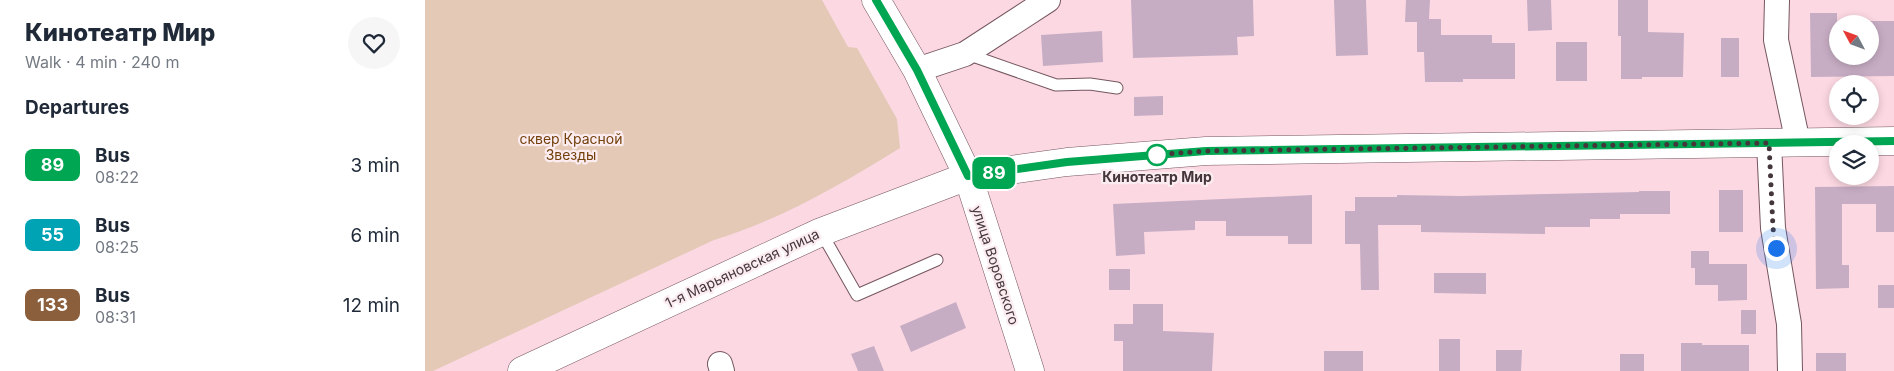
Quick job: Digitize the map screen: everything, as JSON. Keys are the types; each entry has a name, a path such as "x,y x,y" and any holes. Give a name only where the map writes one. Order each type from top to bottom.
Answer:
{"main road":[{"name":"улица Воровского","path":"876,0 917,70 968,176 1030,371"},
{"name":"1-я Марьяновская улица","path":"522,371 821,232 968,176 1067,162 1206,151 1894,142"}],"street":[{"path":"917,70 965,54 1048,0"},
{"path":"1777,0 1776,40 1798,142"},
{"path":"1769,143 1773,228 1789,324 1790,371"}],"lane":[{"path":"965,54 1056,84 1090,84 1117,88"},
{"path":"821,232 857,295 937,260"}],"green space":[{"name":"сквер Красной Звезды","path":"425,0 822,0 848,47 857,48 897,119 900,148 856,175 787,212 714,240 433,371 425,371"}],"building":[{"path":"1131,0 1253,0 1254,36 1237,37 1238,55 1133,58"},
{"path":"1334,0 1366,0 1368,55 1336,56"},
{"path":"1406,0 1430,0 1429,19 1441,19 1441,35 1492,35 1492,43 1515,43 1515,79 1463,79 1463,82 1425,82 1424,52 1417,52 1417,22 1405,22"},
{"path":"1527,0 1551,0 1552,30 1528,31"},
{"path":"1618,0 1648,0 1648,32 1684,33 1683,77 1621,79 1621,36 1618,36"},
{"path":"1810,13 1837,13 1837,15 1829,15 1829,65 1879,65 1879,21 1894,21 1894,76 1829,75 1829,77 1811,77"},
{"path":"1102,31 1103,62 1043,66 1041,35"},
{"path":"1721,38 1739,38 1739,77 1721,77"},
{"path":"1556,42 1587,42 1587,81 1556,81"},
{"path":"1163,96 1163,115 1134,116 1134,97"},
{"path":"1894,186 1894,232 1876,232 1876,204 1842,204 1842,265 1849,265 1849,288 1816,289 1815,187"},
{"path":"1719,190 1743,190 1743,232 1719,232"},
{"path":"1670,191 1670,214 1620,214 1620,219 1590,219 1590,227 1545,227 1545,234 1421,232 1421,225 1378,225 1379,290 1361,290 1360,244 1345,244 1345,211 1355,211 1355,197"},
{"path":"1312,195 1312,244 1288,244 1288,236 1226,236 1226,221 1195,221 1195,230 1144,232 1145,254 1116,256 1113,204"},
{"path":"1691,251 1709,251 1709,264 1747,264 1747,300 1718,301 1718,285 1695,285 1695,268 1691,268"},
{"path":"1109,269 1130,269 1130,290 1109,290"},
{"path":"1434,273 1486,273 1486,294 1434,293"},
{"path":"1878,285 1894,285 1894,308 1878,308"},
{"path":"956,302 966,328 911,352 900,326"},
{"path":"1133,304 1163,304 1163,331 1214,333 1212,371 1123,371 1123,341 1114,341 1114,324 1133,324"},
{"path":"1741,310 1756,310 1756,334 1741,334"},
{"path":"1439,339 1460,339 1460,371 1439,371"},
{"path":"1681,343 1749,345 1749,371 1681,371"},
{"path":"874,346 884,371 858,371 851,354"},
{"path":"1496,350 1522,350 1521,371 1496,371"},
{"path":"1324,351 1363,351 1363,371 1324,371"},
{"path":"1816,353 1846,353 1846,371 1816,371"},
{"path":"1620,354 1644,354 1644,371 1620,371"}],"bus line":[{"name":"89","path":"876,0 917,70 968,176 1067,162 1206,151 1894,141"}],"place":[{"name":"Кинотеатр Мир","path":"1157,155"}],"route":[{"path":"1157,155 1151,155 1206,151 1769,143 1773,228 1776,248"}]}
